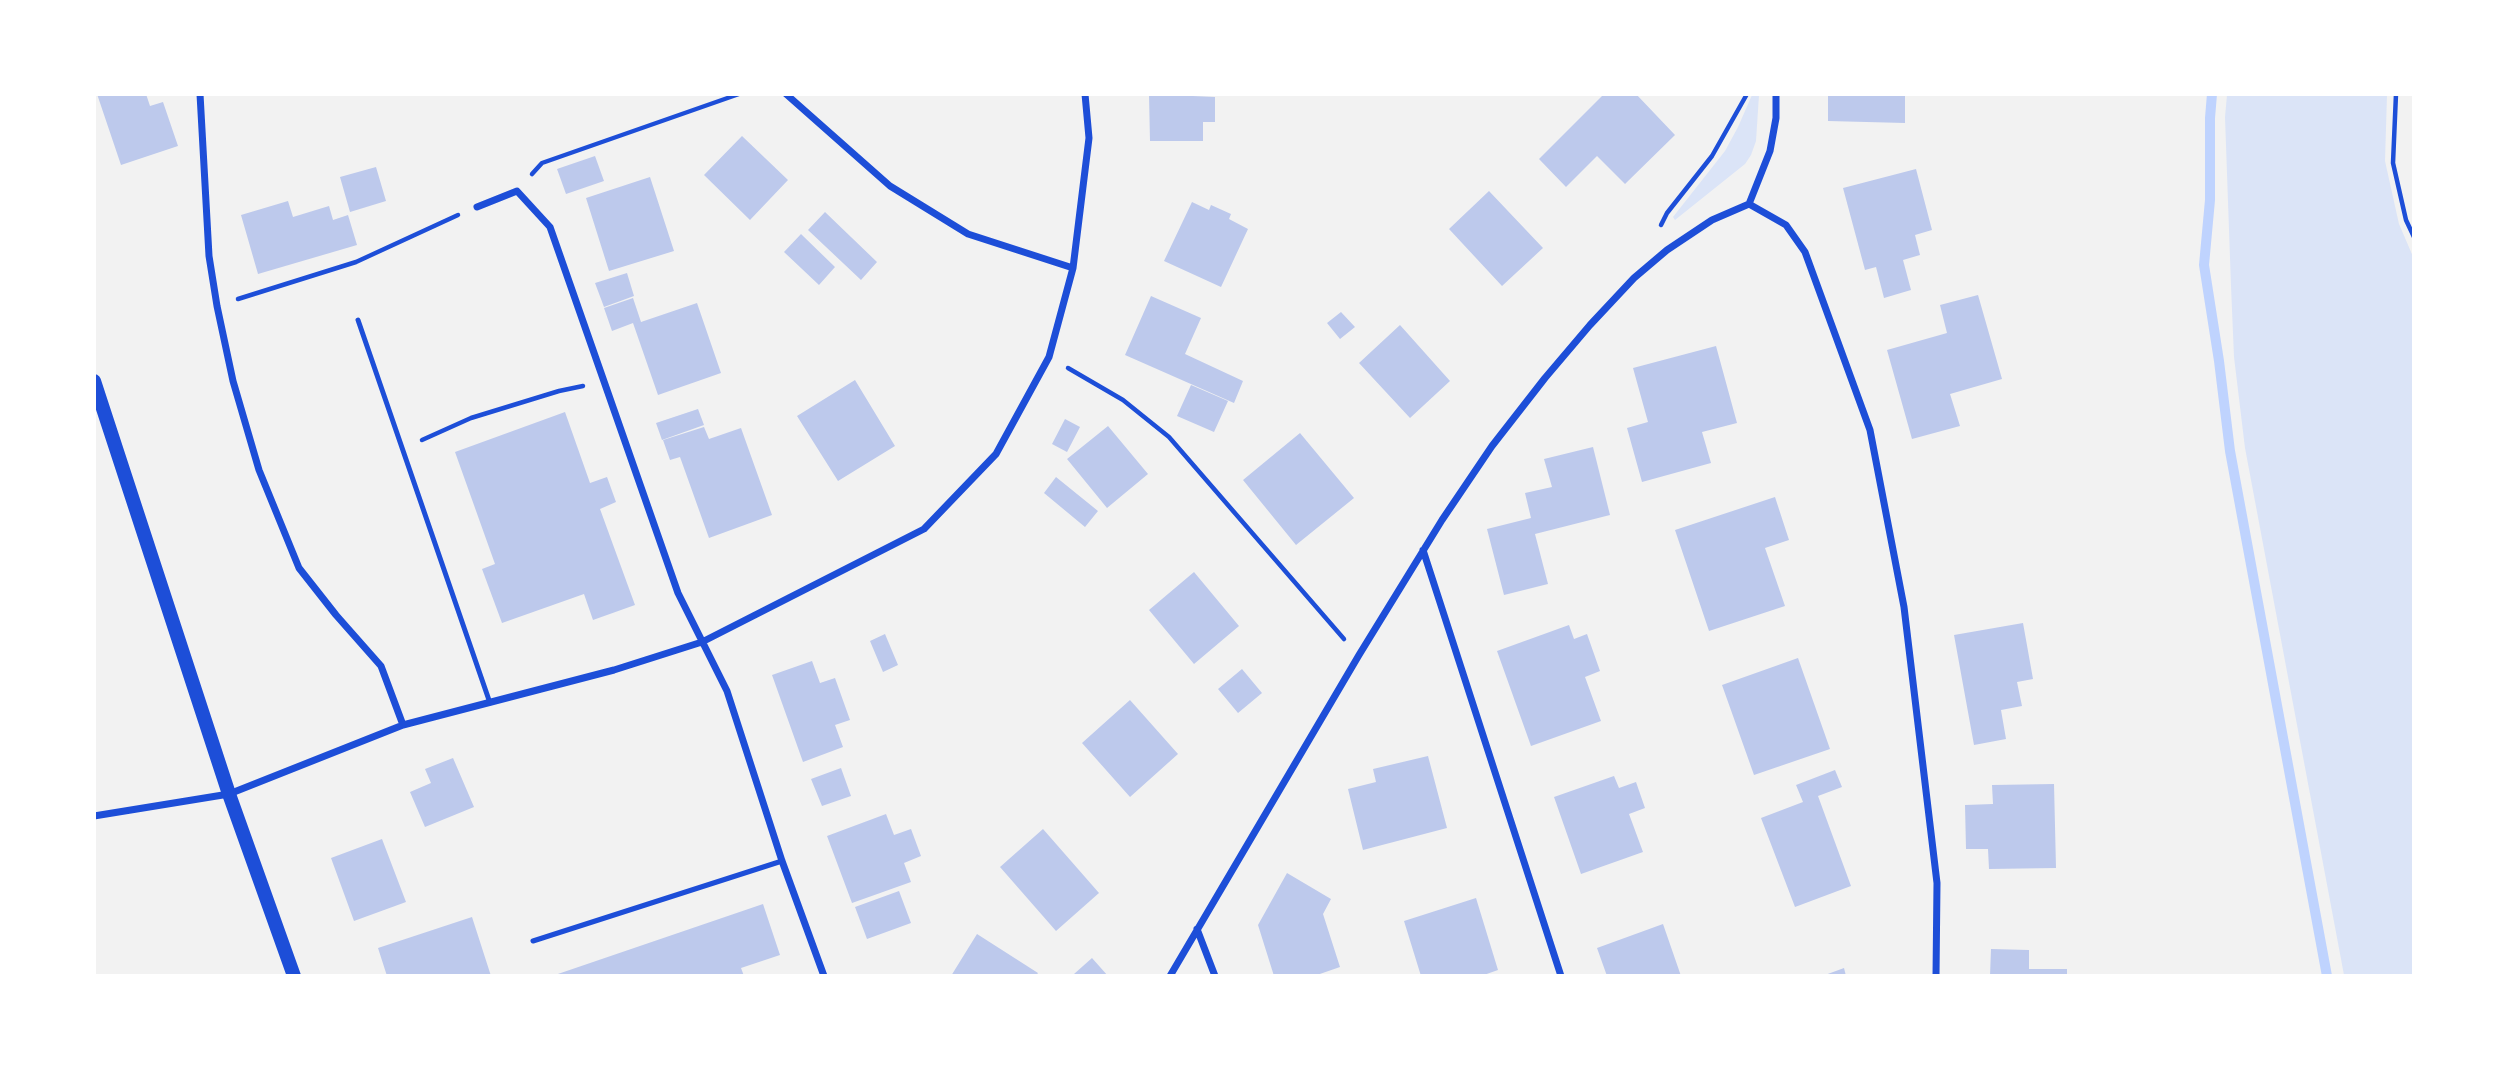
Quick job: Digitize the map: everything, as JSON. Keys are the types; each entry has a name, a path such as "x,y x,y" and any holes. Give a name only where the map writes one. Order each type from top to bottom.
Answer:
{"main road":[{"path":"94,381 229,794 294,975"}],"street":[{"path":"200,94 209,256 233,381 259,470 299,568 381,666 402,725"},
{"path":"786,94 890,187 968,234 1073,268"},
{"path":"94,816 229,794 402,725 614,670 702,642 924,529 996,454 1049,357 1073,268 1089,138 1085,94"},
{"path":"1170,975 1423,550 1492,446 1590,325 1634,278 1667,250 1712,220 1749,204 1770,151 1776,118 1776,94"},
{"path":"477,207 517,191 550,227 678,593 727,691 782,861 824,975"},
{"path":"1749,204 1786,225 1805,252 1870,430 1906,621 1937,883 1936,975"},
{"path":"1423,550 1561,975"},
{"path":"1197,929 1215,975"}],"lane":[{"path":"358,320 490,703"},
{"path":"533,941 782,861"}],"path":[{"path":"517,191 542,163 739,94"},
{"path":"1656,235 1667,214 1712,156 1747,94"},
{"path":"2396,94 2393,163 2406,220 2413,237"},
{"path":"217,306 356,262 477,207"},
{"path":"1049,357 1123,400 1169,438 1341,635"},
{"path":"402,449 471,418 559,391 603,382"}],"shaded area":[{"path":"1752,95 1759,95 1756,141 1751,155 1745,164 1675,220 1673,217 1725,151"},
{"path":"2227,95 2387,95 2385,161 2399,224 2414,259 2413,975 2344,975 2245,448 2234,357 2225,117"}],"building":[{"path":"97,94 146,94 150,106 163,102 178,146 121,165"},
{"path":"1149,94 1215,97 1215,122 1203,122 1203,141 1150,141"},
{"path":"1604,94 1636,94 1675,135 1625,184 1597,156 1566,187 1539,159"},
{"path":"1828,94 1905,94 1905,123 1828,121"},
{"path":"742,136 788,180 750,220 704,175"},
{"path":"595,156 604,181 566,194 557,169"},
{"path":"376,167 386,201 350,212 340,177"},
{"path":"1916,169 1932,230 1915,235 1920,255 1903,260 1911,290 1884,298 1876,267 1865,270 1843,188"},
{"path":"650,177 674,251 609,271 586,198"},
{"path":"1489,191 1543,248 1502,286 1449,229"},
{"path":"288,201 293,217 329,206 333,220 348,215 357,245 258,274 241,215"},
{"path":"1192,202 1209,210 1211,205 1231,214 1229,219 1248,229 1221,287 1164,261"},
{"path":"825,212 877,262 861,280 808,230"},
{"path":"801,234 835,267 819,285 784,252"},
{"path":"627,273 634,296 604,307 595,283"},
{"path":"1978,295 2002,379 1950,394 1960,426 1912,439 1887,350 1947,333 1940,305"},
{"path":"1151,296 1201,318 1185,354 1243,381 1234,403 1125,355"},
{"path":"633,298 641,322 697,303 721,373 658,395 633,323 612,331 604,308"},
{"path":"1341,312 1355,327 1340,339 1327,323"},
{"path":"1400,325 1450,381 1410,418 1359,363"},
{"path":"1716,346 1737,423 1702,432 1711,463 1642,482 1627,428 1648,422 1633,368"},
{"path":"855,380 895,446 838,481 797,416"},
{"path":"1191,385 1228,401 1214,432 1177,416"},
{"path":"698,409 704,425 662,440 656,423"},
{"path":"565,412 590,483 607,477 616,502 600,509 635,605 593,620 584,594 502,623 482,569 495,564 455,452"},
{"path":"1065,419 1080,427 1067,452 1052,444"},
{"path":"1108,426 1148,474 1107,508 1067,459"},
{"path":"704,427 709,439 741,428 772,515 709,538 680,457 670,460 663,440"},
{"path":"1300,433 1354,498 1296,545 1243,480"},
{"path":"1593,447 1610,515 1535,534 1548,584 1504,595 1487,529 1531,518 1525,493 1552,487 1544,459"},
{"path":"1056,477 1098,511 1085,527 1044,493"},
{"path":"1775,497 1789,540 1765,548 1785,606 1709,631 1675,530"},
{"path":"1194,572 1239,626 1194,664 1149,610"},
{"path":"2023,623 2033,679 2017,682 2022,706 2001,710 2006,739 1974,745 1954,635"},
{"path":"1569,625 1574,639 1587,634 1600,671 1585,677 1601,721 1531,746 1497,651"},
{"path":"885,634 898,665 883,672 870,641"},
{"path":"1798,658 1830,749 1754,775 1722,685"},
{"path":"812,661 820,683 835,678 850,720 835,725 843,747 803,762 772,675"},
{"path":"1242,669 1262,693 1238,713 1218,689"},
{"path":"1130,700 1178,754 1130,797 1082,743"},
{"path":"1428,756 1447,828 1363,850 1348,789 1376,782 1373,769"},
{"path":"453,758 474,807 425,827 410,792 431,783 425,769"},
{"path":"841,768 851,796 822,806 811,779"},
{"path":"1835,770 1842,787 1818,796 1851,886 1795,907 1761,818 1803,802 1796,785"},
{"path":"1614,776 1619,788 1636,782 1645,808 1629,814 1643,852 1581,874 1554,797"},
{"path":"2054,784 2056,868 1989,869 1988,849 1966,849 1965,805 1993,804 1992,785"},
{"path":"886,814 894,835 911,829 921,856 904,863 911,882 852,903 827,836"},
{"path":"1043,829 1099,893 1056,931 1000,867"},
{"path":"382,839 406,902 354,921 331,858"},
{"path":"1287,873 1331,899 1323,914 1340,967 1314,976 1274,976 1258,925"},
{"path":"899,891 911,923 867,939 855,907"},
{"path":"1476,898 1498,970 1481,976 1421,976 1404,921"},
{"path":"763,904 780,955 741,968 744,976 552,976"},
{"path":"472,917 491,976 387,976 378,948"},
{"path":"1663,924 1681,976 1607,976 1597,948"},
{"path":"977,934 1038,973 1036,976 951,976"},
{"path":"1991,949 2029,950 2029,969 2067,969 2067,976 1990,976"},
{"path":"1092,958 1108,976 1074,974"},
{"path":"1844,968 1846,976 1825,976 1825,975"}],"waterway":[{"path":"2212,94 2210,200 2204,265 2230,451 2327,976"}]}
